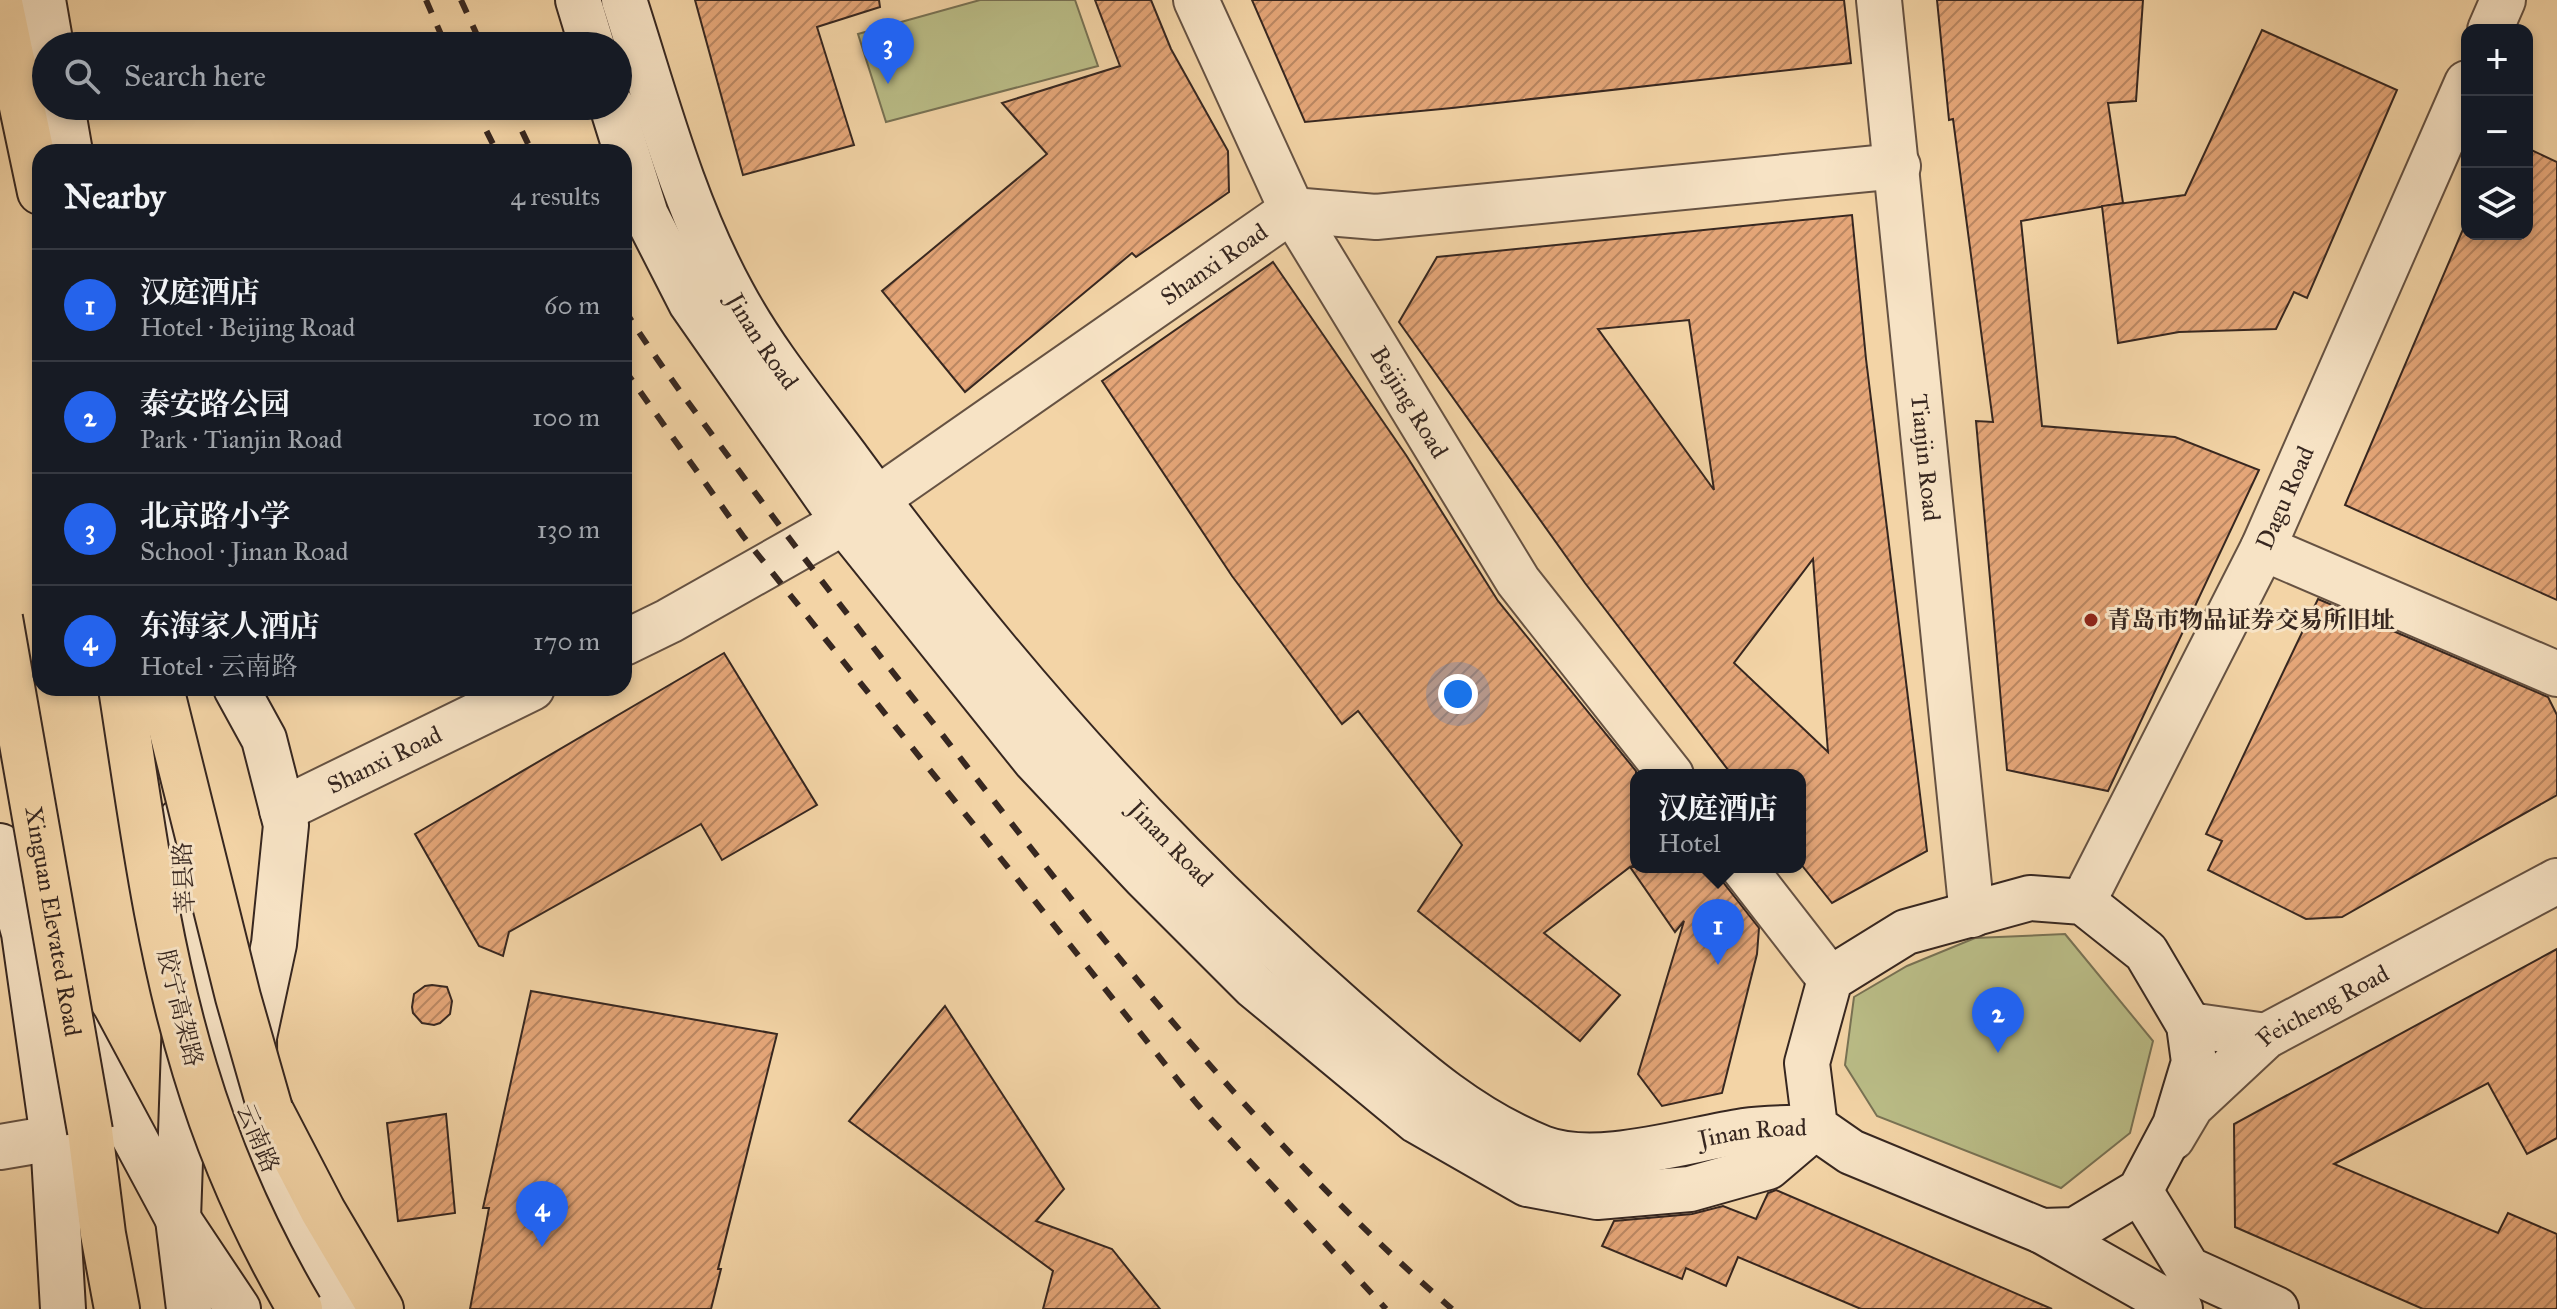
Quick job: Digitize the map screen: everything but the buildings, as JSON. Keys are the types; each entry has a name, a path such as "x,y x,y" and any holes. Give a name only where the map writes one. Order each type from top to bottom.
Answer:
{"highway":[{"path":"25,0 32,56"},
{"path":"0,3 32,154"},
{"path":"40,120 43,144"},
{"name":"Xinguan Elevated Road","path":"0,618 71,1134"},
{"name":"胶宁高架路","path":"122,696 149,865 194,1069 251,1216 300,1309"},
{"path":"162,696 238,997 270,1109 323,1211 381,1309"},
{"path":"0,726 71,1134 103,1234 117,1309"}],"street":[{"path":"43,0 49,32"},
{"path":"578,0 588,32"},
{"name":"Jinan Road","path":"624,0 691,205 732,294 776,362 860,510"},
{"name":"Beijing Road","path":"1196,0 1292,210 1518,581 1666,769"},
{"name":"Tianjin Road","path":"1879,0 1972,915"},
{"path":"2493,24 2503,0"},
{"name":"Dagu Road","path":"2083,902 2263,548 2461,96"},
{"path":"64,120 69,144"},
{"name":"Jinan Road","path":"616,120 624,144"},
{"name":"Shanxi Road","path":"632,639 669,621 860,510 1292,210 1376,217 1898,166"},
{"name":"Jinan Road","path":"632,170 646,215 691,303 860,510 1166,841 1283,955 1437,1088 1545,1149 1592,1158 1749,1131 1815,1127"},
{"path":"2263,548 2557,674"},
{"name":"莘县路","path":"161,696 185,857 187,960 178,1219 189,1309"},
{"path":"240,696 264,739 286,825 274,944 254,1037 255,1134"},
{"name":"Shanxi Road","path":"282,810 516,696"},
{"path":"0,846 24,933 71,1134 63,1309"},
{"path":"1748,873 1830,979"},
{"name":"Feicheng Road","path":"2140,1191 2191,1106 2266,1036 2557,881"},
{"path":"2042,1231 2075,1230 2140,1191 2175,1125 2194,1062 2189,1025 2146,952 2083,902 2030,898 1906,932 1830,979 1807,1063 1815,1127 1851,1152 2042,1231 2180,1309"},
{"path":"24,933 178,1219 238,1309"},
{"name":"云南路","path":"187,960 255,1134 314,1261 343,1309"},
{"path":"2189,1025 2266,1036"},
{"path":"0,1147 71,1134"},
{"path":"2140,1191 2188,1269 2276,1309"}],"green space":[{"path":"980,0 1075,0 1098,66 886,122 858,34"},
{"path":"2065,934 2153,1041 2130,1133 2061,1188 1877,1116 1845,1065 1854,997 1907,966 1975,938"}],"railway":[{"path":"426,0 440,32"},
{"path":"461,0 476,32"},
{"path":"481,120 493,144"},
{"path":"517,120 528,144"},
{"path":"632,321 809,564 1118,957 1311,1175 1380,1244 1452,1309"},
{"path":"632,380 743,536 1197,1104 1386,1309"}],"place":[{"name":"北京路小学","path":"888,84"},
{"name":"青岛市物品证券交易所旧址","path":"2091,620"},
{"name":"汉庭酒店","path":"1718,965"},
{"name":"泰安路公园","path":"1998,1053"},
{"name":"东海家人酒店","path":"542,1247"}]}
